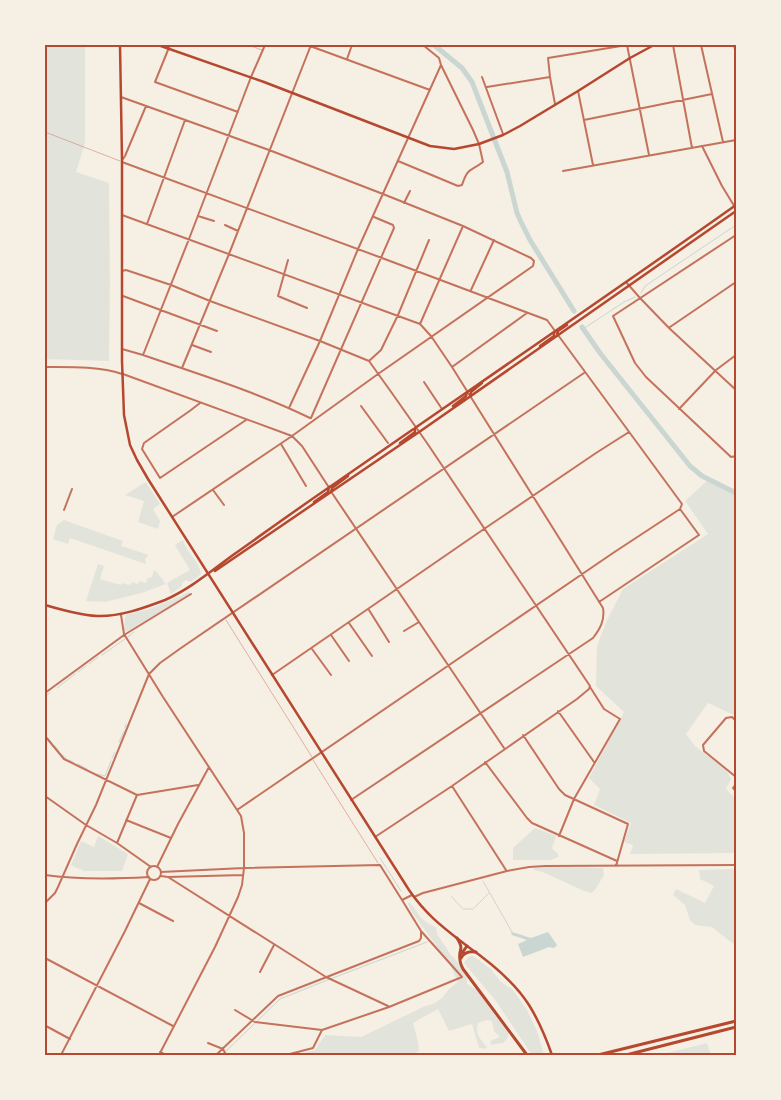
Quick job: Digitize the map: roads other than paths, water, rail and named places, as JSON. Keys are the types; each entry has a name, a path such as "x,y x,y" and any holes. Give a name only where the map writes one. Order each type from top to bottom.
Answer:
{"highway":[{"path":"457,938 461,945 460,961 463,969 527,1055"},
{"path":"460,961 460,957 467,946"},
{"path":"460,961 465,953 470,951 476,952"},
{"path":"598,1055 736,1021"},
{"path":"626,1055 736,1027"}],"main road":[{"path":"120,45 122,349 124,415 130,445 137,460 172,517 419,906 436,922 508,979 522,995 539,1023 552,1055"},
{"path":"158,45 169,47 251,77 430,146 454,149 479,144 503,135 654,45"},
{"path":"208,574 223,566 332,492 629,286 736,208"},
{"path":"45,605 78,614 104,616 145,607 180,593 329,487 650,265 736,208"},
{"path":"629,286 631,280 650,265"},
{"path":"557,336 558,331 577,316"},
{"path":"531,354 554,336 554,332"},
{"path":"470,396 471,392 493,374"},
{"path":"444,414 466,396 467,392"},
{"path":"418,432 419,428 441,410"},
{"path":"393,449 415,432 415,428"},
{"path":"332,492 332,488 354,470"},
{"path":"308,508 328,492 329,487"}],"street":[{"path":"143,354 208,193 251,77 266,45"},
{"path":"182,368 229,254 310,45 430,90"},
{"path":"347,59 352,45"},
{"path":"398,161 460,186 466,173 483,162 479,144 439,58 422,45"},
{"path":"555,105 548,58 627,45 649,155"},
{"path":"673,45 692,148"},
{"path":"701,45 723,142"},
{"path":"734,45 736,54"},
{"path":"169,47 155,82 238,112"},
{"path":"289,408 441,64"},
{"path":"486,88 550,77"},
{"path":"482,78 503,135"},
{"path":"578,91 593,166"},
{"path":"584,120 712,94"},
{"path":"121,97 269,150 463,226 533,260 534,264 489,298 431,336 281,444 172,517"},
{"path":"146,106 122,161 547,320 584,373 682,504 680,509 237,810"},
{"path":"147,224 185,120"},
{"path":"563,171 736,140"},
{"path":"702,146 722,186 736,208"},
{"path":"404,203 410,191"},
{"path":"122,215 420,324 431,336 452,367 603,608 604,616 593,638 351,800"},
{"path":"198,216 214,222"},
{"path":"311,418 382,258 394,226 373,216"},
{"path":"225,225 238,231"},
{"path":"420,324 463,226"},
{"path":"736,235 613,316 635,363 646,377 731,457 736,456"},
{"path":"369,361 382,350 429,240"},
{"path":"471,291 494,240"},
{"path":"288,260 278,296 307,308"},
{"path":"122,271 126,270 171,285 369,361 569,654 604,709 620,719 574,799 559,836"},
{"path":"626,282 669,328 736,390"},
{"path":"669,328 736,282"},
{"path":"123,296 217,331"},
{"path":"452,367 528,312"},
{"path":"192,345 211,352"},
{"path":"122,349 143,354 182,368 289,408 314,420"},
{"path":"679,409 716,370 736,355"},
{"path":"45,367 72,367 114,371 292,436 302,446 504,748"},
{"path":"45,903 55,893 63,878 96,805 149,674 160,663 584,373"},
{"path":"424,382 441,410"},
{"path":"200,403 144,443 142,449 160,478 246,420"},
{"path":"361,406 388,443"},
{"path":"272,675 596,452 629,432"},
{"path":"281,444 306,486"},
{"path":"64,510 72,489"},
{"path":"213,490 224,506"},
{"path":"599,602 699,535 680,509"},
{"path":"45,692 124,635 191,594"},
{"path":"368,610 389,642"},
{"path":"121,613 124,635 241,816 244,833 244,875 238,898 160,1054 166,1055"},
{"path":"404,631 419,622"},
{"path":"349,623 372,656"},
{"path":"331,635 349,661"},
{"path":"312,648 331,675"},
{"path":"375,836 452,786 590,687"},
{"path":"558,711 595,763"},
{"path":"736,721 732,717 726,718 703,745 704,751 736,777"},
{"path":"523,735 559,789 566,795 628,824 616,866"},
{"path":"45,736 64,759 137,796 198,785"},
{"path":"486,762 532,823 617,861"},
{"path":"157,866 209,766"},
{"path":"736,784 733,788 736,791"},
{"path":"452,786 507,871"},
{"path":"45,796 151,867 157,866"},
{"path":"117,843 137,796"},
{"path":"126,820 171,838"},
{"path":"161,872 380,865 421,931 462,977 389,1007 322,1030 255,1022 235,1010"},
{"path":"402,900 507,871 529,867 736,865"},
{"path":"157,866 161,876"},
{"path":"62,1055 139,903 150,878 148,871 151,867"},
{"path":"45,875 63,878 150,878 156,880 161,876 244,875"},
{"path":"168,877 326,977 389,1007"},
{"path":"139,903 172,921"},
{"path":"216,1055 278,996 419,941 421,931"},
{"path":"260,972 274,945"},
{"path":"45,958 174,1026"},
{"path":"46,1026 70,1039"},
{"path":"286,1055 313,1048 322,1030"},
{"path":"208,1043 223,1049 226,1055"}],"lane":[{"path":"248,45 263,50"},
{"path":"45,132 122,161"},
{"path":"225,619 380,865"}],"waterway":[{"path":"434,45 462,68 472,82 507,172 521,222 574,311"},
{"path":"641,293 645,286 736,225"},
{"path":"583,329 624,302 635,297"},
{"path":"582,327 600,353 690,466 702,476 736,493"},
{"path":"128,637 134,632"},
{"path":"102,655 125,639"},
{"path":"89,664 98,657"},
{"path":"78,672 86,666"},
{"path":"57,688 75,674"},
{"path":"125,728 126,724"},
{"path":"119,742 124,731"},
{"path":"48,738 51,742"},
{"path":"55,746 59,751"},
{"path":"112,758 115,752"},
{"path":"62,755 66,758"},
{"path":"69,760 73,762"},
{"path":"97,774 105,776 111,761"},
{"path":"78,764 87,769"},
{"path":"380,858 401,891"},
{"path":"483,881 512,932"},
{"path":"451,896 463,909 473,909 489,893"},
{"path":"222,1055 280,999 427,942"}]}
